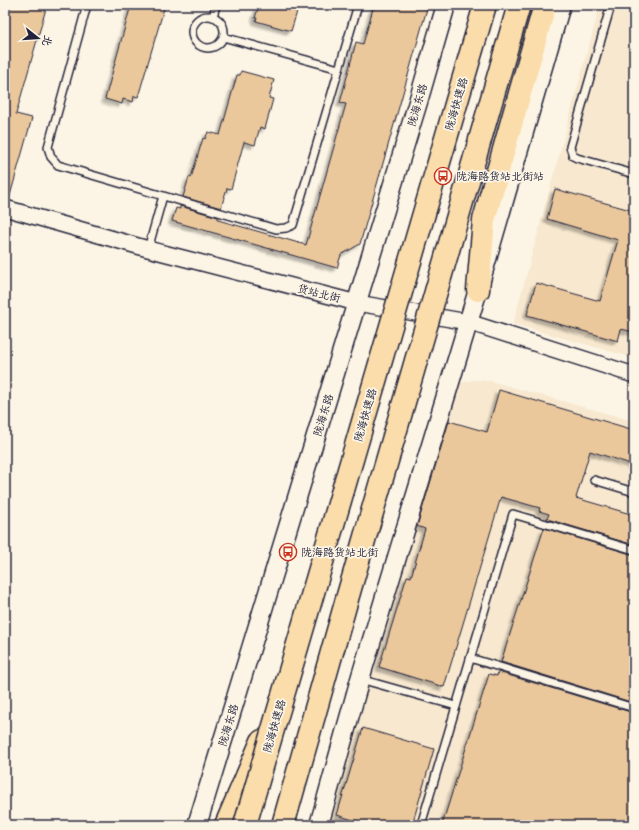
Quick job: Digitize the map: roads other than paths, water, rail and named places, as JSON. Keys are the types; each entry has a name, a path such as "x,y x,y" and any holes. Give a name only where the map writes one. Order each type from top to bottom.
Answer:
{"highway":[{"name":"陇海快速路","path":"245,825 486,5"},
{"path":"283,825 519,5"},
{"path":"478,290 484,220 545,5"},
{"path":"226,825 286,685"}],"street":[{"name":"陇海东路","path":"198,825 416,110 446,5"},
{"path":"319,825 360,679 478,290 561,5"},
{"name":"货站北街","path":"5,208 148,249 357,303 468,322 634,375"}],"lane":[{"path":"87,5 48,147 51,157 58,165 276,229 286,228 293,225 358,5"},
{"path":"213,17 216,5"},
{"path":"611,5 570,147 573,156 577,158 634,174"},
{"path":"207,16 213,17 222,25 224,31 223,37 216,46 204,48 198,45 194,40 192,28 201,18 207,16"},
{"path":"223,37 339,69"},
{"path":"148,249 163,196"},
{"path":"594,480 634,492"},
{"path":"421,825 513,514 634,550"},
{"path":"470,658 634,708"},
{"path":"360,679 456,706"}],"place":[{"name":"陇海路货站北街站","path":"443,176"},
{"name":"陇海路货站北街","path":"288,552"}]}
